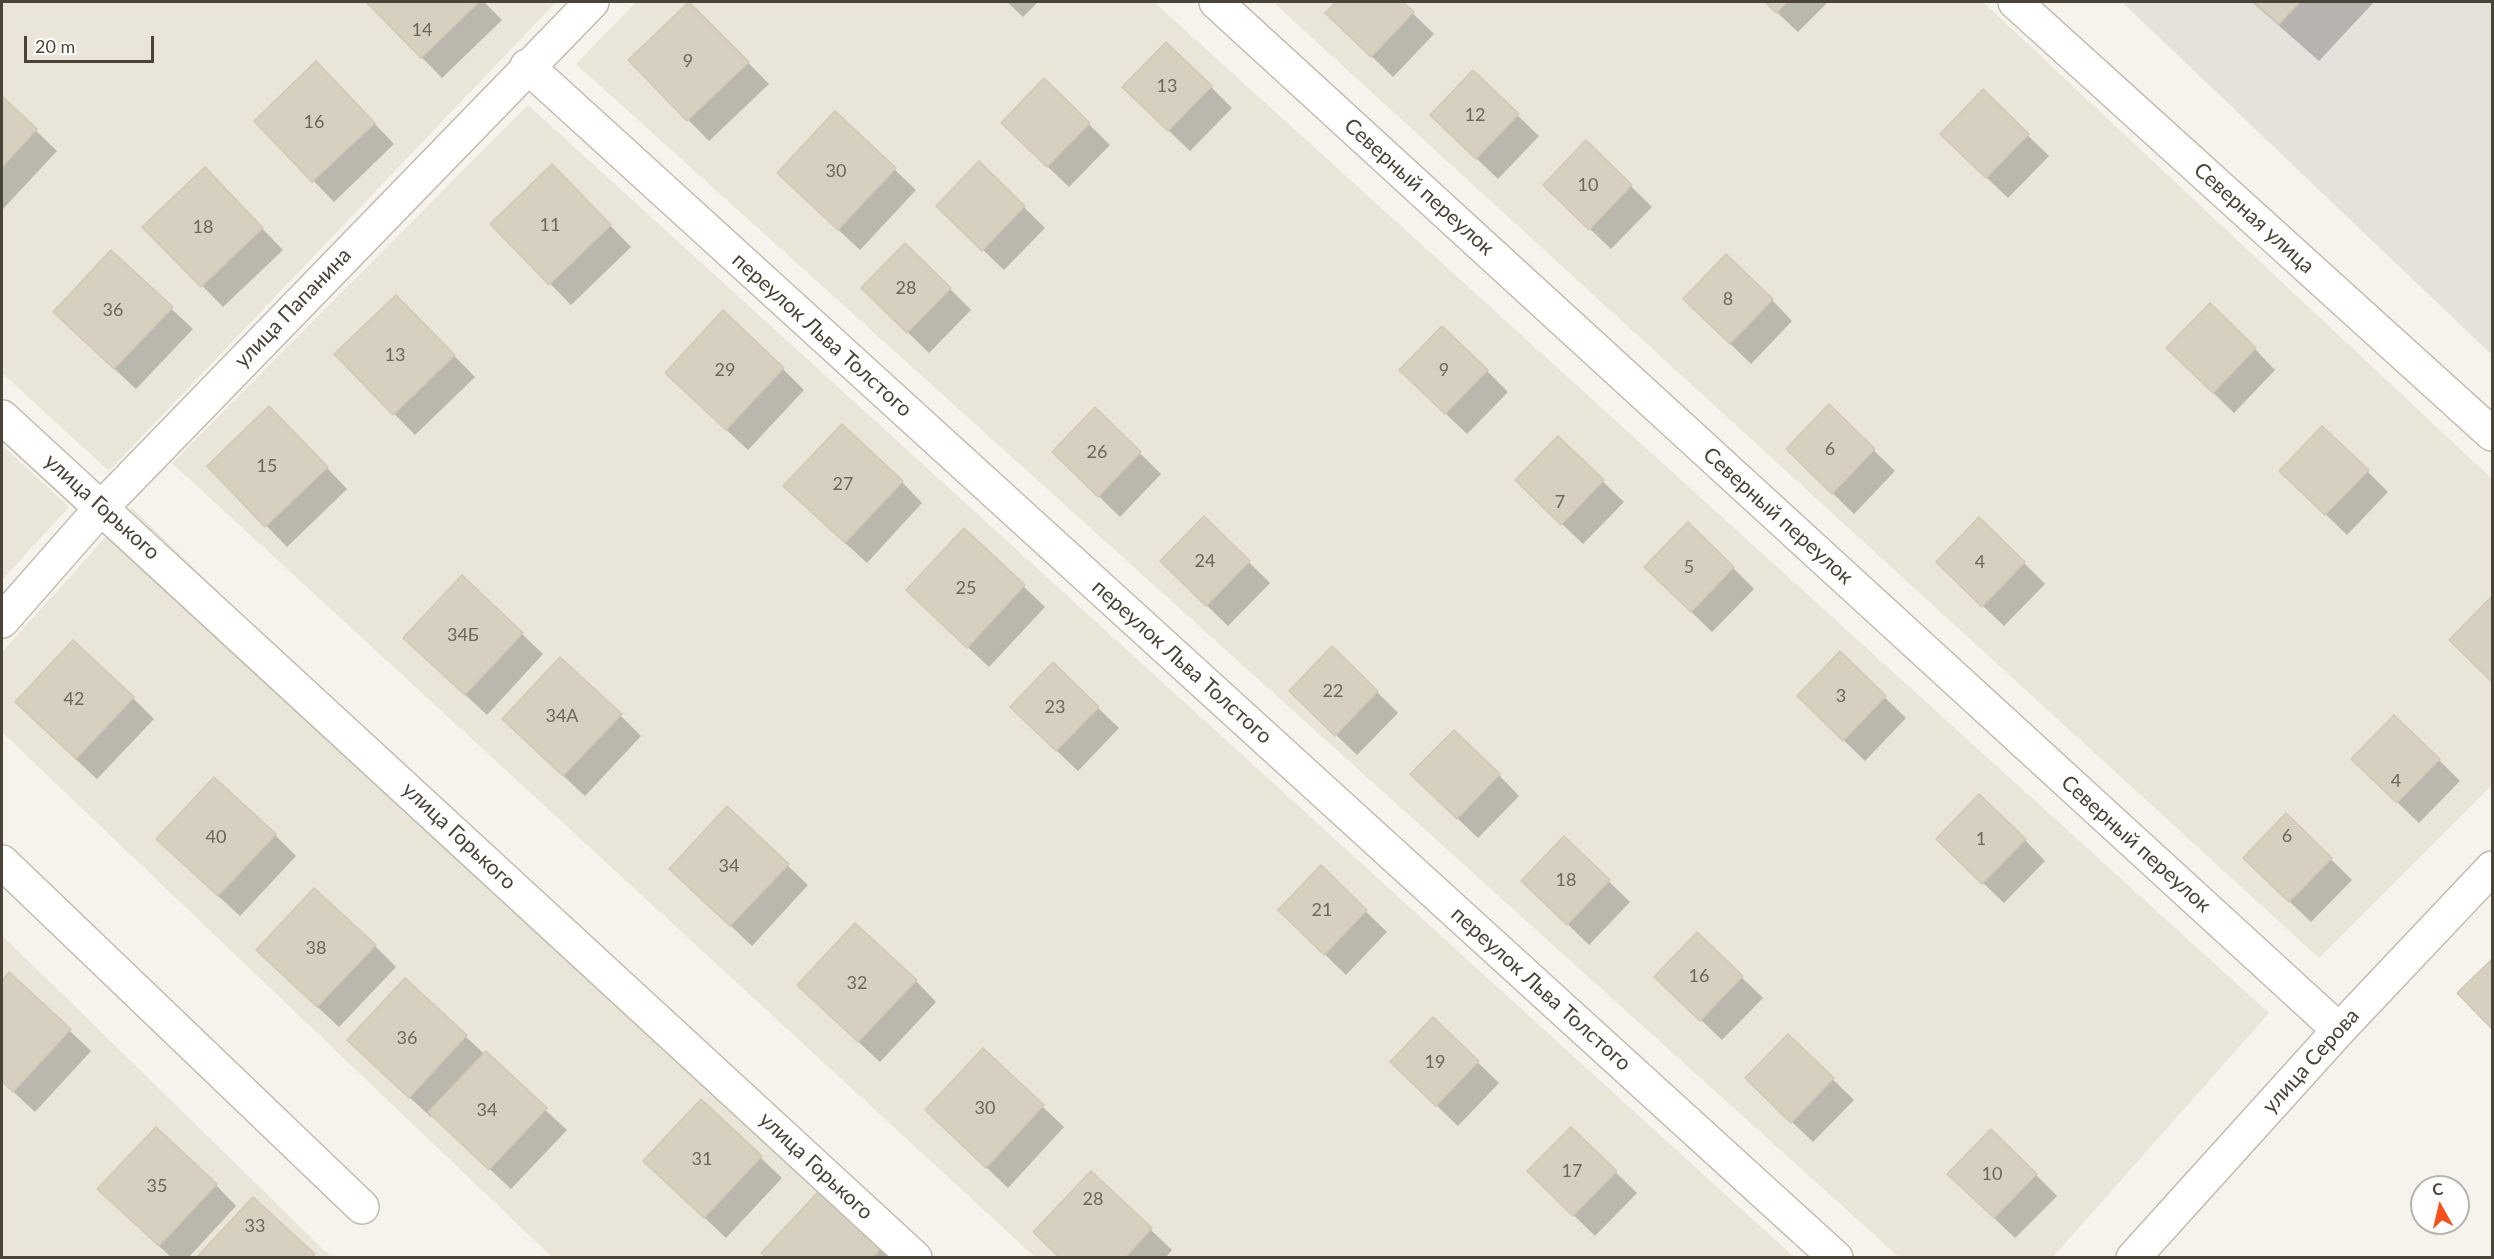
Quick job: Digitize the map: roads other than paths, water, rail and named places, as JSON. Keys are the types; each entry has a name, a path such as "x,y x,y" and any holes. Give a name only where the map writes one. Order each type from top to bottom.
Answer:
{"street":[{"name":"улица Папанина","path":"2,621 102,507 527,66 592,2"},
{"name":"Северный переулок","path":"1216,2 2339,1030"},
{"name":"Северная улица","path":"2014,2 2493,434"},
{"name":"переулок Льва Толстого","path":"527,66 1836,1257"},
{"name":"улица Горького","path":"2,417 915,1257"},
{"path":"2,862 362,1206"},
{"name":"улица Серова","path":"2149,1252 2339,1030 2493,868"}]}
